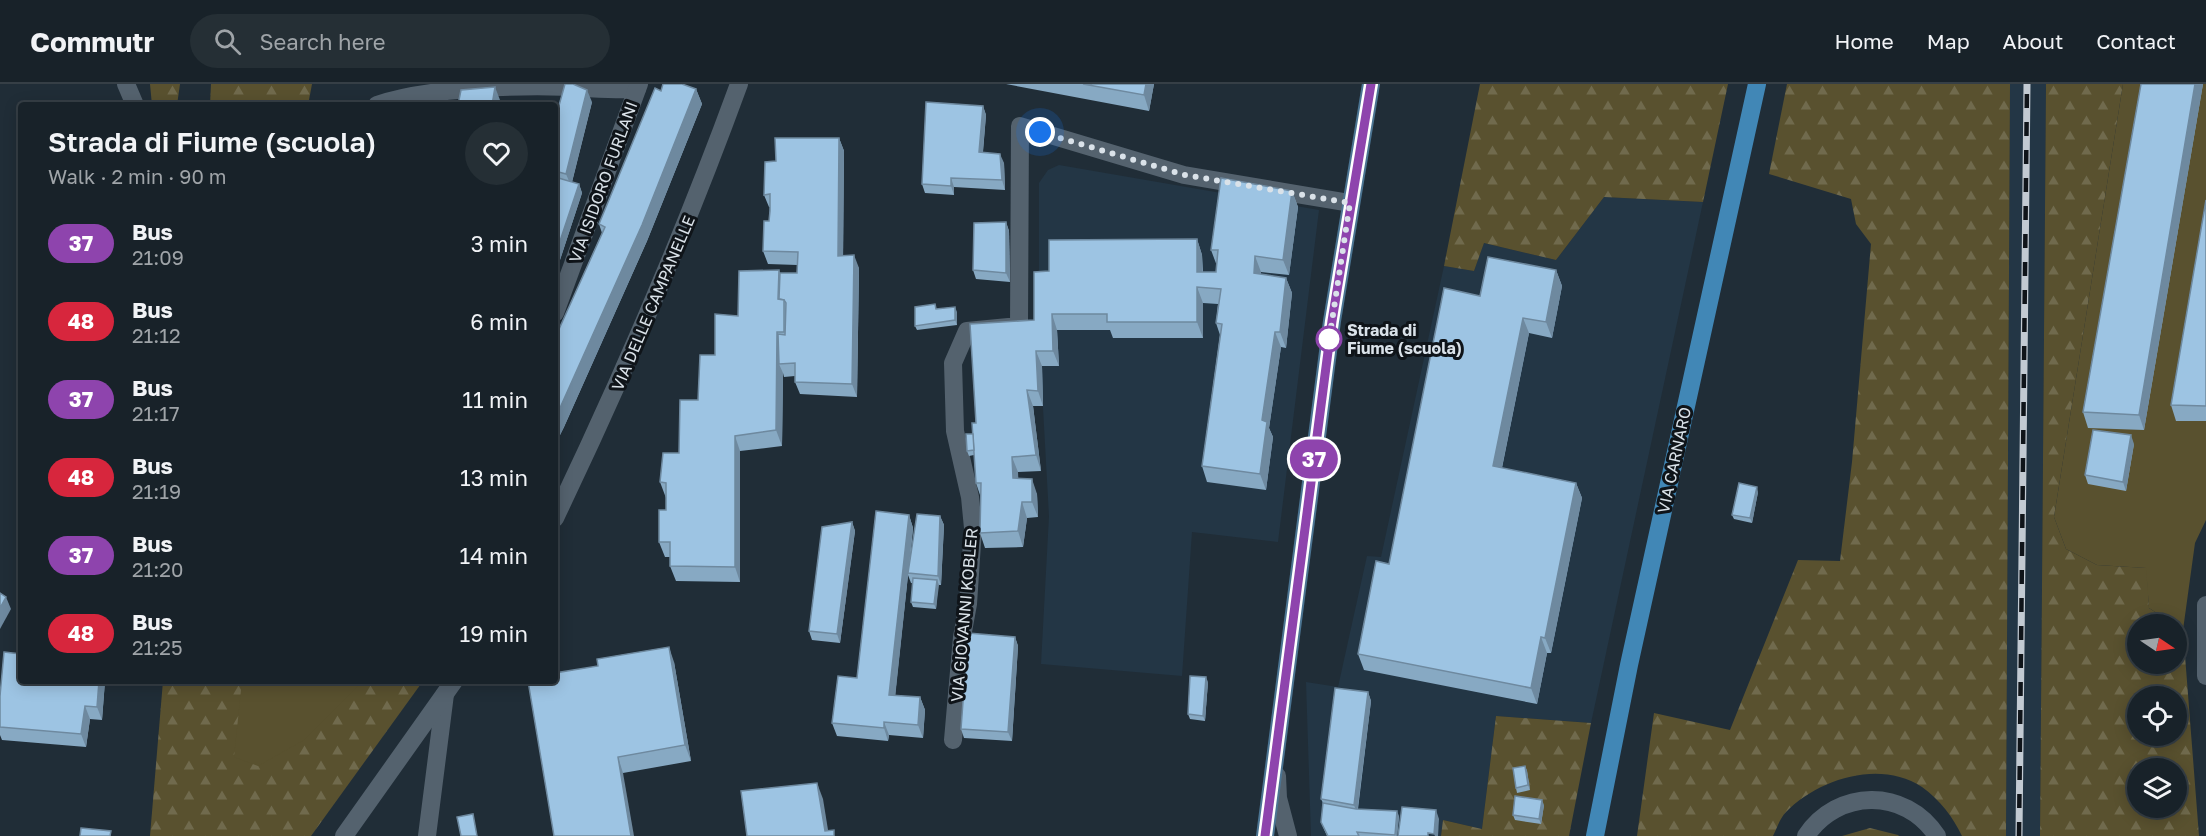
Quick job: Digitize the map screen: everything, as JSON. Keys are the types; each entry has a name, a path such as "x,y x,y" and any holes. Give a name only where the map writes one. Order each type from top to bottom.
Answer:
{"main road":[{"path":"1265,836 1332,321 1371,84"},
{"name":"VIA CARNARO","path":"1595,836 1757,84"}],"street":[{"path":"126,84 134,102"},
{"name":"VIA DELLE CAMPANELLE","path":"558,512 622,376 695,204 739,84"},
{"path":"390,102 424,94 479,90 539,87 638,87"},
{"name":"VIA ISIDORO FURLANI","path":"558,305 638,87"},
{"name":"VIA GIOVANNI KOBLER","path":"953,740 962,637 968,604 973,528 970,497 956,431 953,363 967,331 1019,326 1020,126 1185,175 1350,203"},
{"path":"2206,605 2206,676"},
{"path":"344,836 450,687"},
{"path":"427,836 450,687"},
{"path":"1276,762 1278,798 1287,836"},
{"path":"1601,836 1603,793"},
{"path":"1806,836 1815,822 1841,804 1877,798 1908,809 1936,836"}],"shaded area":[{"path":"2010,84 2046,84 2040,836 2006,836"},
{"path":"1059,165 1319,210 1278,542 1192,532 1182,676 1041,664 1049,516 1039,336 1039,183 1048,170"},
{"path":"1604,197 1703,202 1591,723 1496,716 1482,829 1443,820 1441,836 1311,836 1306,682 1338,687 1367,556 1381,557 1444,266 1474,271 1484,243 1556,260"}],"green space":[{"path":"150,84 180,84 177,102 152,102"},
{"path":"211,84 312,84 309,102 210,102"},
{"path":"1480,84 1728,84 1703,202 1604,197 1556,260 1484,243 1474,271 1444,266"},
{"path":"1787,84 2010,84 2006,836 1962,836 1945,809 1922,787 1888,774 1869,774 1832,782 1799,800 1780,820 1773,836 1637,836 1654,713 1730,730 1798,560 1840,561 1852,462 1871,244 1856,224 1851,199 1769,174"},
{"path":"2046,84 2123,84 2054,517 2066,549 2097,565 2147,568 2149,608 2158,614 2127,614 2127,674 2186,674 2199,836 2040,836"},
{"path":"2123,84 2206,84 2206,520 2195,543 2185,614 2158,614 2149,608 2146,568 2097,565 2066,549 2054,517"},
{"path":"163,684 421,684 311,836 150,836"},
{"path":"242,684 360,684 304,740 258,766 234,757"},
{"path":"1496,716 1591,723 1569,836 1441,836 1443,820 1482,829"},
{"path":"1870,828 1898,835 1899,836 1842,836"}],"building":[{"path":"565,84 573,84 587,90 566,174 558,172 558,109"},
{"path":"663,84 682,84 696,89 642,225 558,412 558,331 605,227 599,224 655,88 661,91"},
{"path":"1083,84 1146,84 1144,95"},
{"path":"2141,84 2195,84 2139,415 2083,412"},
{"path":"495,87 492,102 459,102 461,90"},
{"path":"926,102 983,106 979,152 1000,154 1002,180 951,178 951,186 922,184"},
{"path":"775,138 839,138 838,256 854,255 852,384 795,382 795,363 779,364 778,334 785,335 786,303 779,299 780,273 797,273 798,252 763,251 764,221 769,221 770,211 770,194 764,195 765,162 776,161"},
{"path":"558,178 579,184 558,247"},
{"path":"1221,178 1292,191 1283,260 1255,256 1254,273 1286,278 1280,332 1275,332 1262,420 1267,422 1260,474 1202,466 1222,324 1216,323 1221,289 1197,287 1197,322 1107,322 1107,314 1052,314 1053,351 1036,351 1038,391 1027,390 1036,455 1012,457 1013,478 1032,479 1032,502 1022,502 1018,531 980,533 981,483 976,483 972,423 976,423 970,324 1034,320 1034,272 1049,271 1049,240 1197,239 1197,272 1216,272 1218,250 1211,250"},
{"path":"2206,200 2206,406 2171,405"},
{"path":"1006,222 1006,273 973,270 974,223"},
{"path":"1488,257 1556,270 1546,322 1523,318 1493,466 1576,483 1545,638 1541,637 1531,688 1358,654 1376,561 1389,564 1444,288 1480,296"},
{"path":"779,270 778,299 784,300 784,332 777,332 776,430 735,436 735,567 670,566 670,542 659,542 659,510 666,510 666,483 660,482 663,453 679,453 680,400 698,400 700,355 715,355 715,314 738,316 739,271"},
{"path":"935,304 936,309 955,307 955,320 915,326 915,307"},
{"path":"2093,430 2131,435 2123,482 2085,475"},
{"path":"966,434 973,434 974,450 967,451"},
{"path":"1739,483 1757,487 1750,518 1732,515"},
{"path":"876,511 909,515 889,695 920,697 918,725 884,722 884,728 832,723 838,676 857,678"},
{"path":"917,514 940,516 938,576 908,573"},
{"path":"852,522 837,634 809,631 822,527"},
{"path":"913,578 937,580 934,604 911,602"},
{"path":"0,593 6,597 0,608"},
{"path":"968,633 1015,637 1008,732 961,729"},
{"path":"669,647 685,745 618,757 631,836 554,836 529,684 558,684 558,673 598,666 597,659"},
{"path":"4,652 18,654 18,684 99,684 97,707 85,706 81,734 0,727"},
{"path":"1190,676 1206,677 1203,716 1188,714"},
{"path":"1335,688 1368,692 1354,805 1321,799"},
{"path":"1525,766 1528,785 1516,788 1513,768"},
{"path":"817,783 825,831 834,830 834,836 747,836 741,791"},
{"path":"1515,796 1542,800 1539,819 1513,815"},
{"path":"1323,803 1356,809 1397,811 1395,835 1357,832 1359,836 1328,836 1321,822"},
{"path":"1402,807 1436,810 1434,834 1398,836"},
{"path":"473,814 477,836 461,836 457,817"},
{"path":"81,828 111,831 110,836 80,836"}],"railway":[{"path":"2019,836 2027,84"}],"bus line":[{"name":"37","path":"1265,836 1332,321 1371,84"}],"place":[{"name":"Strada di Fiume (scuola)","path":"1329,339"}],"route":[{"path":"1040,132 1185,175 1350,203 1329,341 1329,339"}]}
